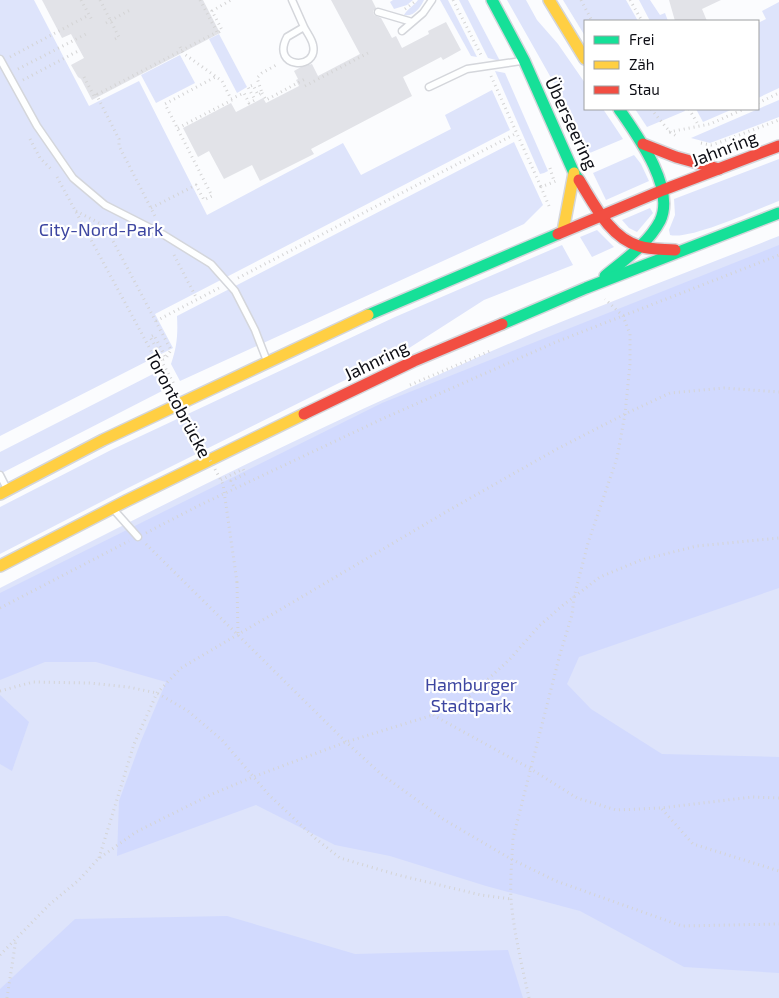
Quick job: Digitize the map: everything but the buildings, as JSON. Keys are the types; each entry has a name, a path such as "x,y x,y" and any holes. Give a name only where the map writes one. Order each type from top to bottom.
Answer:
{"main road":[{"name":"Überseering","path":"492,0 524,60 574,173 602,216 618,234 638,246 670,250 685,249"},
{"path":"548,0 584,57"},
{"path":"596,285 653,232 662,218 663,190 642,144 620,110"},
{"path":"642,144 676,157 719,169"},
{"name":"Jahnring","path":"4,492 103,440 374,312 663,190 779,146"},
{"path":"564,231 574,173"},
{"name":"Jahnring","path":"0,566 113,508 414,360 685,249 779,213"}],"lane":[{"path":"292,0 314,47 312,55 305,62 295,63 287,59 283,48 287,37 304,27"},
{"path":"402,30 424,13 432,1"},
{"path":"378,12 412,22"},
{"path":"430,87 467,69 524,60"},
{"path":"2,62 37,126 73,178 105,205 164,236 210,264 235,290 255,330 268,362"},
{"path":"0,475 4,492"},
{"path":"113,508 138,537"}],"path":[{"path":"81,0 92,20"},
{"path":"100,0 119,37 115,39"},
{"path":"200,0 218,32"},
{"path":"84,77 94,96 181,49 222,30 212,12 231,0"},
{"path":"400,12 416,0"},
{"path":"453,0 486,65 550,209 553,200"},
{"path":"580,0 591,20"},
{"path":"630,0 641,20"},
{"path":"106,23 132,9"},
{"path":"2,62 89,16"},
{"path":"216,26 219,30 218,32"},
{"path":"14,71 86,34"},
{"path":"181,49 222,80 231,99"},
{"path":"11,80 19,82 80,50"},
{"path":"305,62 305,88 368,53"},
{"path":"287,59 259,75 257,82 266,100 305,79"},
{"path":"151,208 196,185 204,200 212,196 165,104 217,76"},
{"path":"178,128 244,93 249,103 255,100 248,87 253,85 258,95 262,93"},
{"path":"759,102 779,93"},
{"path":"96,94 119,139 119,146 197,299"},
{"path":"652,110 670,132 683,138"},
{"path":"690,110 699,126"},
{"path":"663,135 710,124 742,110"},
{"path":"697,142 711,145 779,120"},
{"path":"156,321 517,133"},
{"name":"Torontobrücke","path":"40,158 55,174 76,211 223,484 237,582 238,636"},
{"path":"546,159 555,191"},
{"path":"541,188 559,180"},
{"path":"76,211 105,226 171,350 166,358 151,365"},
{"path":"0,608 235,489 391,415 556,342 779,254"},
{"path":"529,998 515,932 511,899 514,838 560,654 572,615 574,597 588,543 617,458 625,414 630,364 630,334 623,316 605,299 597,304"},
{"path":"152,354 158,351 150,337 154,335 166,358"},
{"path":"403,388 492,350"},
{"path":"161,360 176,388"},
{"path":"98,859 134,744 157,693 181,668 451,509 557,449 670,393 724,388 779,392"},
{"path":"221,480 243,469 245,474 231,481 235,489"},
{"path":"211,479 220,474"},
{"path":"138,537 346,742 381,774 443,818 512,859 556,881 682,926 779,924"},
{"path":"0,955 50,904 79,880 98,859 136,832 210,795 346,742 433,715 465,700 509,660 539,626 600,577 642,560 697,546 779,538"},
{"path":"0,691 33,682 89,683 128,687 157,693 188,711 222,740 269,795 316,839 340,858 398,875 481,895 511,899"},
{"path":"433,715 531,769 577,798 616,810 662,808 752,797 779,798"},
{"path":"662,808 693,844 779,871"},
{"path":"7,998 16,938"}],"green space":[{"name":"City-Nord-Park","path":"0,0 34,0 89,106 139,81 207,215 343,143 361,175 451,129 445,115 492,90 510,130 155,314 173,348 0,436"},
{"path":"393,0 413,0 407,5 394,9 390,2"},
{"path":"418,0 424,0 419,9 411,15 404,15 415,4"},
{"path":"440,0 448,0 477,57 471,56"},
{"path":"459,0 468,0 500,61 488,58"},
{"path":"507,0 526,0 537,20 558,44 584,82 584,110 604,110 623,139 585,155 563,99"},
{"path":"563,0 626,0 637,20 584,20 584,34"},
{"path":"639,0 650,0 660,15 665,13 668,20 649,20"},
{"path":"779,2 779,88 759,98 759,22 766,19 762,11"},
{"path":"219,34 247,87 237,93 209,39"},
{"path":"180,55 195,83 156,103 141,75"},
{"path":"495,71 505,73 548,171 540,174"},
{"path":"779,100 779,117 710,143 691,138 759,110"},
{"path":"636,110 685,111 647,127"},
{"path":"697,110 731,110 703,122"},
{"path":"514,142 543,205 524,224 180,381 171,364 177,340 177,316"},
{"path":"634,155 641,164 649,181 606,200 593,173"},
{"path":"779,159 779,201 708,229 693,233 670,235 669,230 675,215 674,199"},
{"path":"650,208 653,213 637,232 629,228 622,220"},
{"path":"597,230 614,247 592,257 580,237"},
{"name":"Hamburger Stadtpark","path":"779,236 779,998 0,998 0,588 236,469 355,412 551,326"},
{"path":"562,245 573,265 484,300 392,359 341,382 0,554 0,507 111,450 395,317"},
{"name":"Hamburger Stadtpark","path":"779,245 779,588 579,657 567,684 591,709 662,754 779,757 779,973 684,967 580,911 486,886 390,856 335,845 256,805 117,856 119,801 141,741 166,682 96,662 45,662 0,680 0,593 382,403"},
{"path":"155,373 164,390 0,474 0,452"},
{"path":"0,695 29,722 12,771 0,764"},
{"path":"227,916 355,954 508,950 523,998 0,998 0,989 75,919"}],"traffic: fast":[{"path":"492,0 524,60 574,173 579,180"},
{"path":"605,276 649,237 660,221 664,208 663,193 652,162 620,110"},
{"path":"502,324 586,288 779,213"},
{"path":"368,315 558,234"}],"traffic: slow":[{"path":"549,0 584,57"},
{"path":"563,231 574,173"},
{"path":"0,494 103,440 368,315"},
{"path":"0,566 126,501 304,414"}],"traffic: jam":[{"path":"643,144 676,157 719,169"},
{"path":"558,234 663,190 779,146"},
{"path":"579,180 604,219 620,236 629,242 644,247 675,250"},
{"path":"304,414 414,361 502,324"}]}
